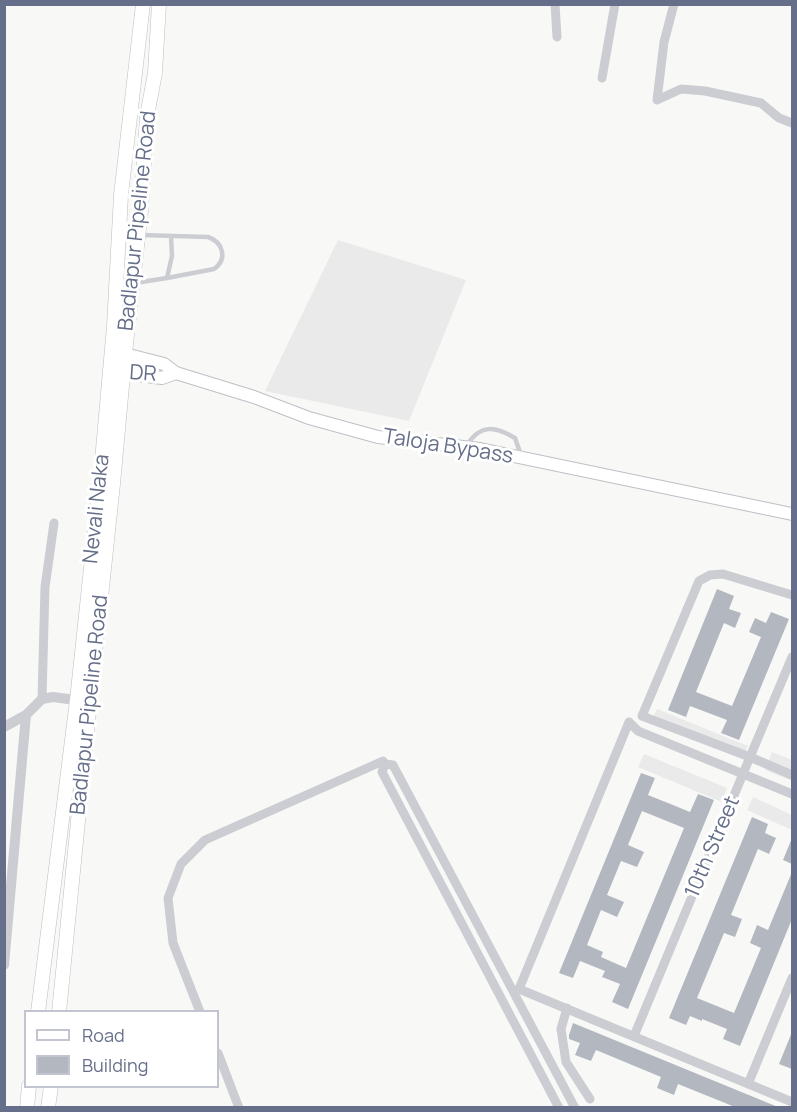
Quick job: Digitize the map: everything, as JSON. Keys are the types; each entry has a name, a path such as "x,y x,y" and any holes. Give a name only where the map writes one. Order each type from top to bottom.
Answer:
{"main road":[{"name":"Nevali Naka","path":"38,1010 83,701 100,483 119,352 121,195 143,4"},
{"name":"Badlapur Pipeline Road","path":"119,352 133,283 147,116 155,73 159,4"},
{"path":"130,116 147,116"},
{"name":"Taloja Bypass","path":"119,352 164,364 176,373 254,397 309,418 378,437 465,447 792,514"},
{"name":"DR","path":"117,372 162,378 176,373"},
{"name":"Badlapur Pipeline Road","path":"59,1010 83,701"},
{"path":"27,1107 29,1088"},
{"path":"48,1107 51,1088"}],"street":[{"path":"555,4 557,37"},
{"path":"602,78 615,4"},
{"path":"674,4 664,42 657,100 681,90 705,91 761,103 779,118 792,123"},
{"path":"42,699 45,587 54,523"},
{"path":"792,596 723,574 710,575 699,581 642,716 629,722 519,989 792,1102"},
{"name":"10th Street","path":"634,1036 792,657"},
{"path":"4,727 26,715 42,699 53,697 83,701"},
{"path":"4,965 26,715"},
{"path":"642,716 792,775"},
{"path":"629,722 638,731 792,795"},
{"path":"201,1010 173,943 168,898 181,864 205,840 383,761 385,764 393,765 575,1107"},
{"path":"385,764 382,772 559,1107"},
{"path":"748,1084 792,978"},
{"path":"567,1008 561,1029 566,1062 590,1099"},
{"path":"219,1056 239,1107"}],"lane":[{"path":"133,283 214,269 219,265 222,255 221,245 208,237 138,235"},
{"path":"167,278 172,256 171,236"},
{"path":"465,447 472,436 483,429 496,429 515,438 521,458"}],"shaded area":[{"path":"338,240 466,280 409,421 265,391"},
{"path":"657,709 748,746 742,759 651,722"},
{"path":"772,752 792,760 792,781 765,770"},
{"path":"644,754 727,788 722,802 638,767"},
{"path":"753,797 792,815 792,830 747,810"}],"building":[{"path":"717,589 734,596 729,609 741,613 735,628 724,623 696,692 732,706 761,637 749,632 755,618 766,623 771,612 789,619 739,740 721,733 727,720 690,706 686,717 668,710"},
{"path":"641,773 655,778 648,795 690,812 698,794 714,800 628,1009 612,1002 620,984 602,977 605,971 580,961 573,978 559,973","holes":["642,811 684,828 626,968 601,957 603,952 587,945 601,910 617,917 624,902 607,895 621,861 637,867 644,852 628,845"]},
{"path":"752,817 768,824 765,833 776,838 769,854 758,849 731,915 742,919 735,937 724,933 697,998 734,1013 761,948 750,943 757,925 768,930 792,872 792,919 740,1046 723,1039 727,1029 702,1019 702,1021 690,1016 686,1025 669,1018"},
{"path":"792,838 792,864 783,860"},
{"path":"573,1023 778,1107 735,1107 678,1084 674,1095 657,1088 661,1077 596,1050 591,1061 575,1055 580,1043 569,1039"},
{"path":"792,1032 792,1069 779,1064"}]}
